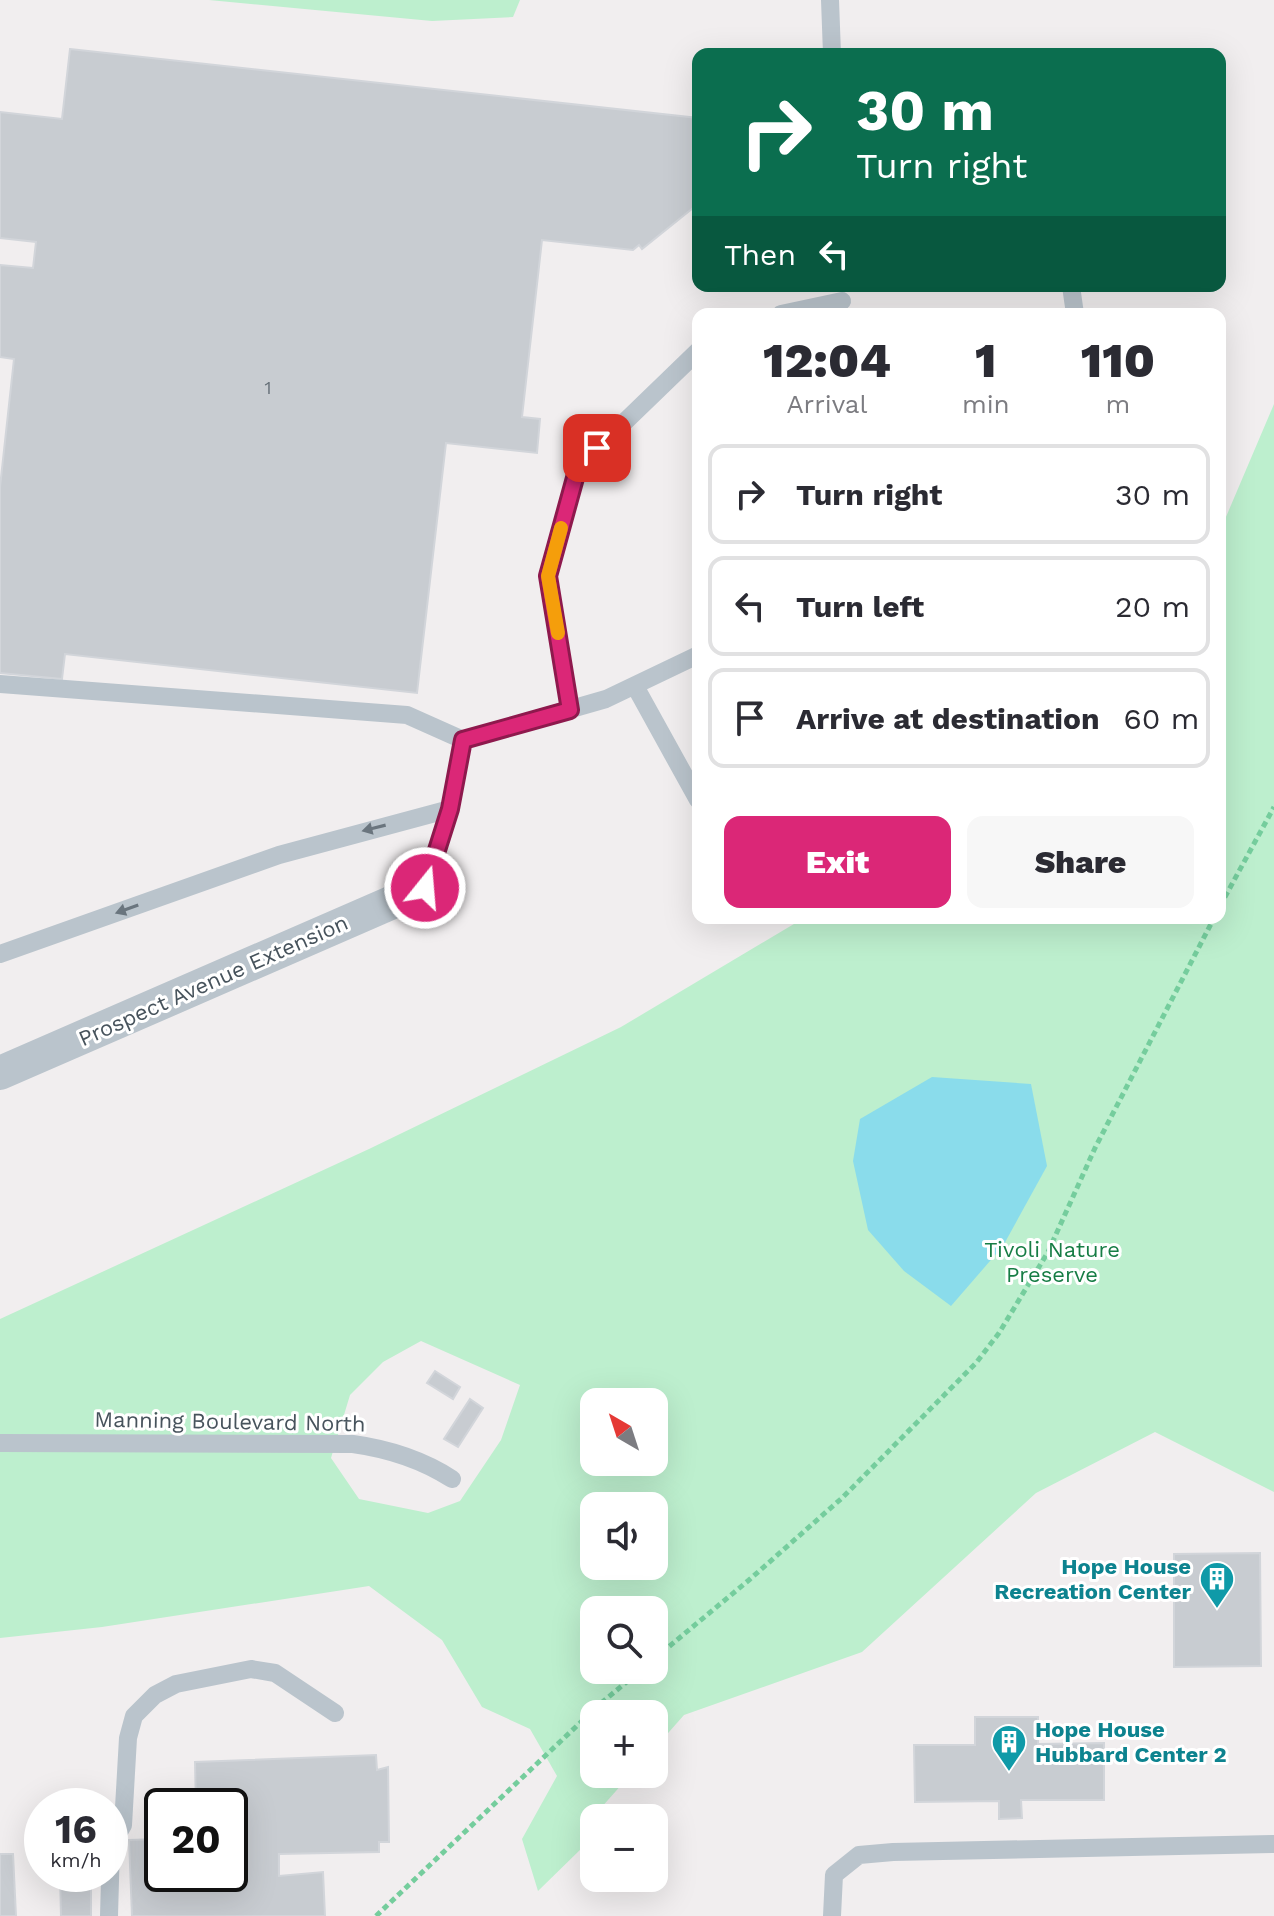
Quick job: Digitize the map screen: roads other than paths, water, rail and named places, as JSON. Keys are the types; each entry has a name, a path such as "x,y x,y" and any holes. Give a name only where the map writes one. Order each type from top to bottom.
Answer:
{"street":[{"name":"Prospect Avenue Extension","path":"0,1073 425,888"}],"lane":[{"path":"830,0 832,48"},
{"path":"807,308 842,300"},
{"path":"570,710 548,576 578,467 692,357"},
{"path":"0,684 407,715 463,740 606,699 692,658"},
{"path":"635,686 692,789"},
{"path":"425,888 450,809 463,740"},
{"path":"0,954 279,855 450,809"},
{"name":"Manning Boulevard North","path":"0,1443 353,1444 404,1455 434,1467 452,1479"},
{"path":"109,1916 111,1845 123,1825 128,1738 134,1716 155,1695 176,1684 251,1669 275,1673 335,1713"},
{"path":"832,1916 834,1875 859,1855 1274,1844"}],"water":[{"path":"932,1077 1031,1084 1047,1166 1003,1246 951,1306 904,1271 868,1230 853,1161 860,1119"}],"place":[{"name":"Hope House Recreation Center","path":"1217,1610"},
{"name":"Hope House Hubbard Center 2","path":"1009,1773"}],"park label":[{"name":"Tivoli Nature Preserve","path":"1052,1262"}]}
